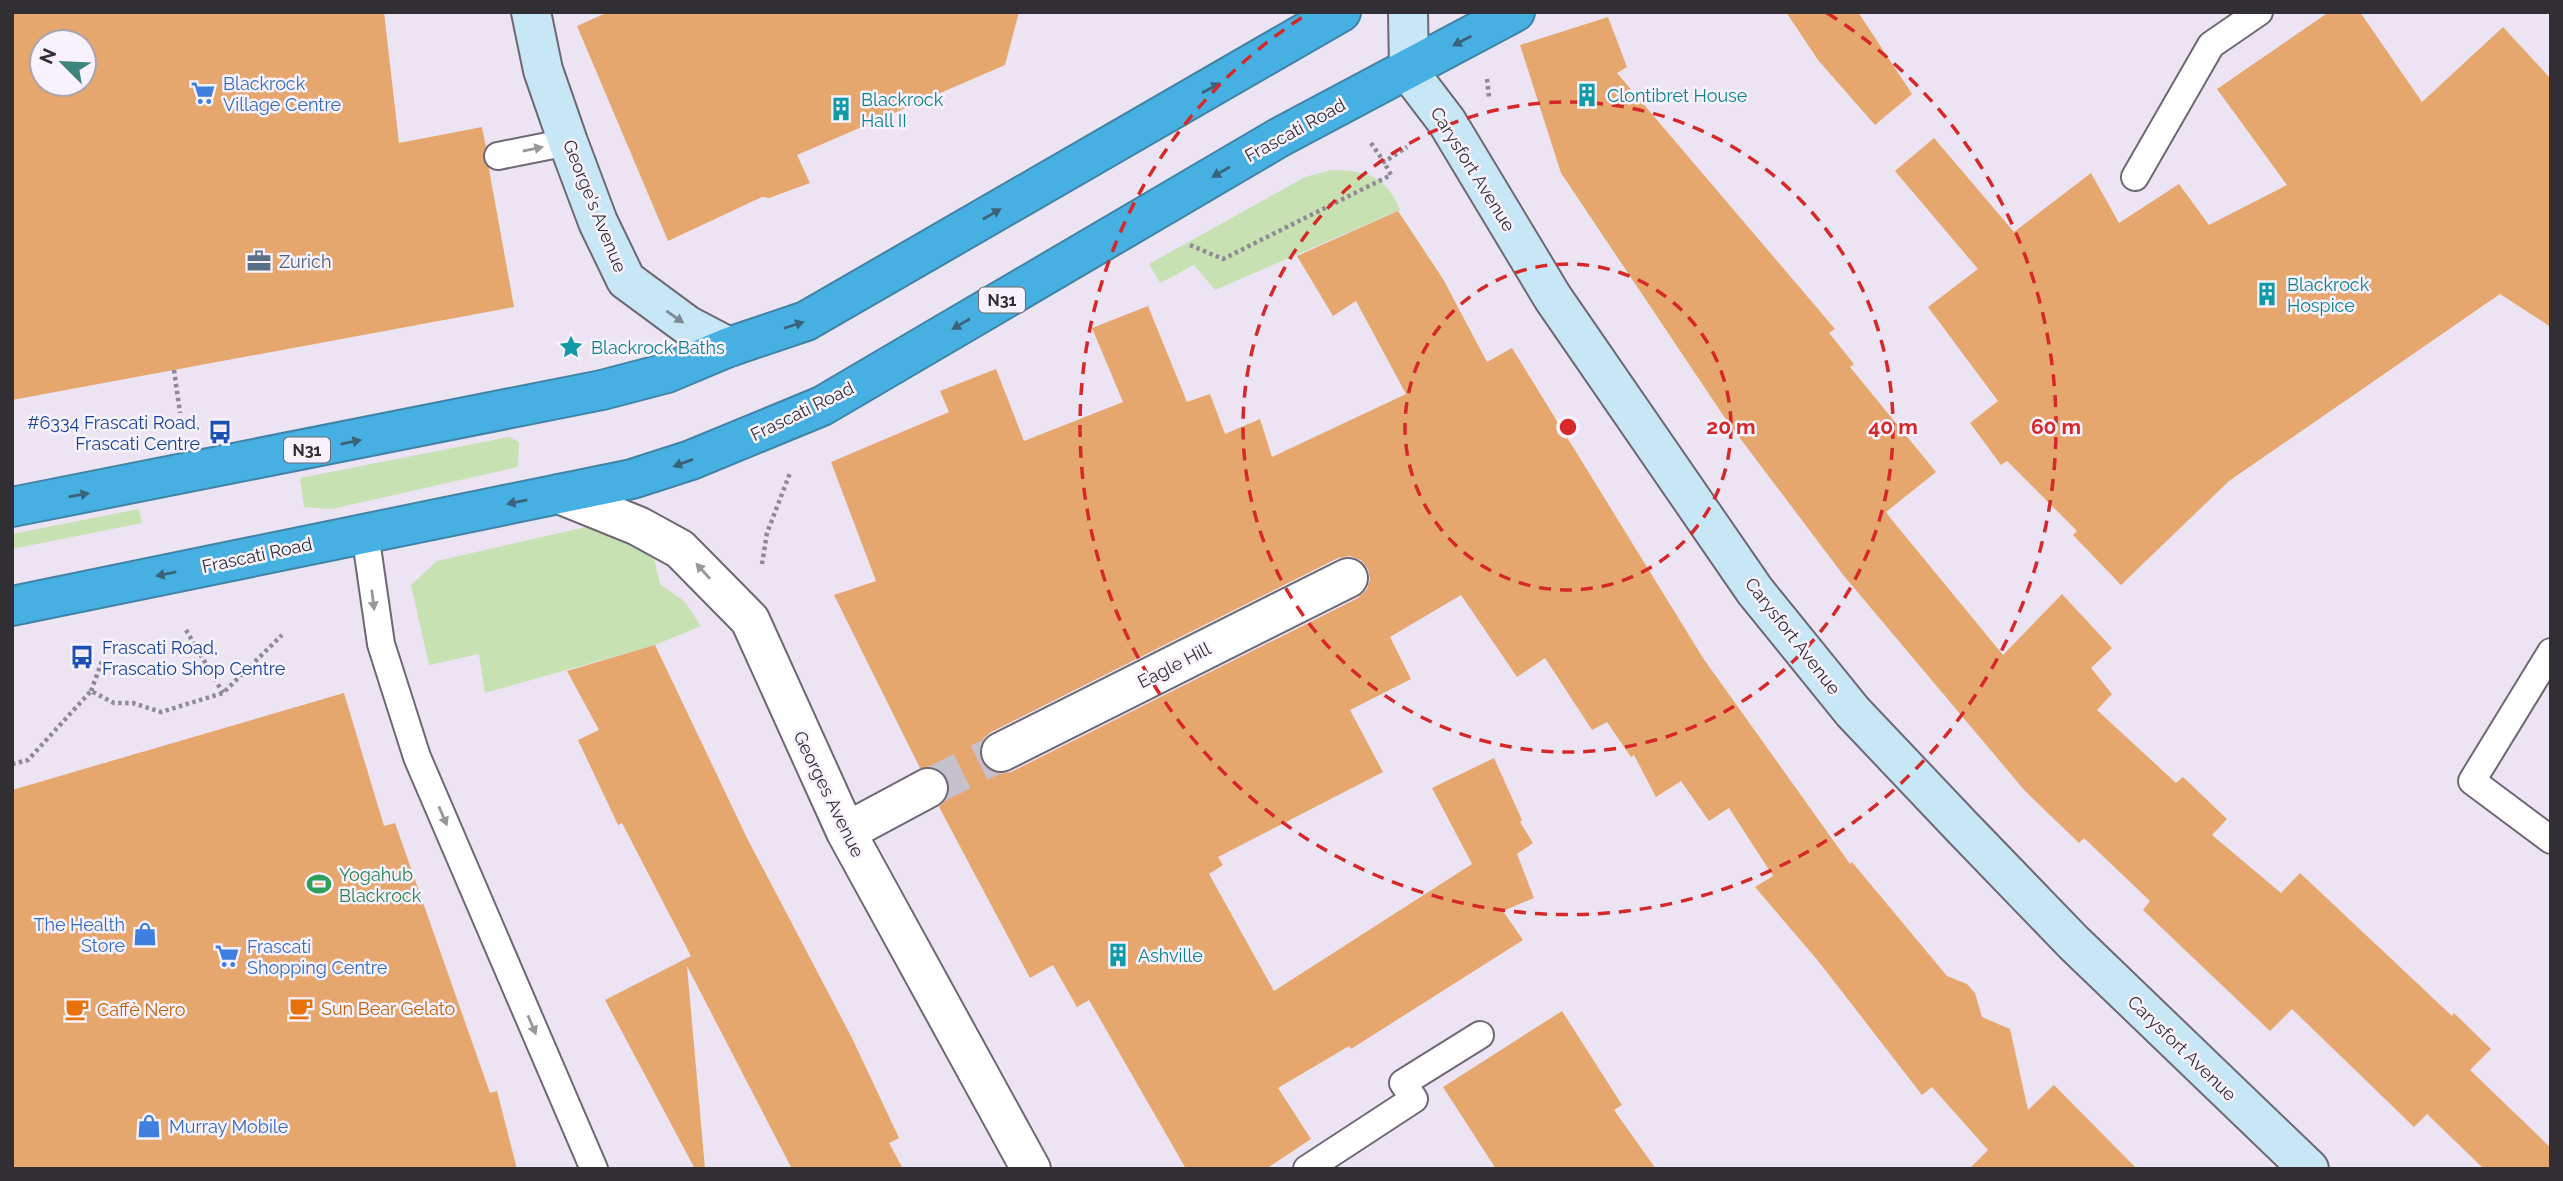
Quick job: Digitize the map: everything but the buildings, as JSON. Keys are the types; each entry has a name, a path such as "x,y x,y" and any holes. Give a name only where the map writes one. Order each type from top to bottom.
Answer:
{"highway":[{"name":"N31","path":"12,507 602,390 667,373 729,346 806,321 1341,12"},
{"name":"Frascati Road","path":"12,606 661,471 822,405 1280,137 1515,12"}],"main road":[{"name":"George's Avenue","path":"531,12 543,70 568,142 598,222 626,280 687,326 729,346"},
{"path":"1408,12 1409,70"},
{"name":"Carysfort Avenue","path":"1409,70 1447,122 1553,298 1647,435 1755,591 1853,712 2074,943 2309,1169"}],"street":[{"name":"Georges Avenue","path":"559,494 638,526 680,549 750,620 766,662 846,832 1031,1169"},
{"name":"Eagle Hill","path":"1001,752 1348,578"},
{"path":"846,832 928,788"}],"lane":[{"path":"2135,177 2211,45 2259,12"},
{"path":"498,156 568,142"},
{"path":"365,533 381,644 417,757 594,1169"},
{"path":"2551,652 2472,781 2551,840"},
{"path":"1307,1169 1414,1099 1404,1083 1480,1035"}],"path":[{"path":"1384,162 1447,122"},
{"path":"1188,244 1223,259 1391,175 1369,140"},
{"path":"174,370 180,413"},
{"path":"750,620 760,584 767,533 783,485 822,405"},
{"path":"186,630 223,693"},
{"path":"91,691 114,703 133,703 161,712 223,693 282,635"},
{"path":"12,764 28,761 91,691 102,661"}],"green space":[{"path":"1332,170 1374,177 1388,189 1400,210 1215,290 1194,265 1160,283 1149,264 1305,177"},
{"path":"509,437 519,442 518,467 332,509 304,507 300,478"},
{"path":"139,509 142,523 12,549 12,534"},
{"path":"586,527 607,532 653,553 660,584 685,602 701,626 655,645 485,693 479,654 429,665 411,585 437,561"}],"tunnel":[{"path":"928,788 1001,752"}],"place":[{"name":"Blackrock Village Centre","path":"203,93"},
{"name":"Clontibret House","path":"1587,95"},
{"name":"Blackrock Hall II","path":"841,109"},
{"name":"Zurich","path":"259,261"},
{"name":"Blackrock Hospice","path":"2267,294"},
{"name":"Blackrock Baths","path":"571,347"},
{"name":"#6334 Frascati Road, Frascati Centre","path":"220,432"},
{"name":"Frascati Road, Frascatio Shop Centre","path":"82,657"},
{"name":"Yogahub Blackrock","path":"319,884"},
{"name":"The Health Store","path":"145,934"},
{"name":"Ashville","path":"1118,955"},
{"name":"Frascati Shopping Centre","path":"227,956"},
{"name":"Sun Bear Gelato","path":"301,1008"},
{"name":"Caffè Nero","path":"77,1009"},
{"name":"Murray Mobile","path":"149,1126"}]}
